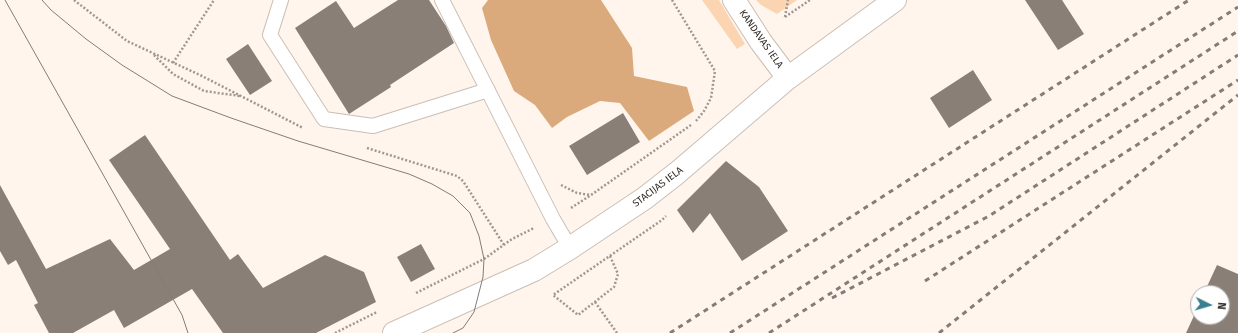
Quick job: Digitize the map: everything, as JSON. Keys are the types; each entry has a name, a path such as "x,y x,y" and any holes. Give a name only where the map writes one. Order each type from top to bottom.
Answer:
{"street":[{"name":"KANDAVAS IELA","path":"734,0 788,78"},
{"name":"STACIJAS IELA","path":"394,333 534,270 570,248 645,198 677,173 788,78 895,0"}],"lane":[{"path":"281,0 270,35 324,119 372,126 488,90"},
{"path":"442,0 553,219 570,248"}],"path":[{"path":"74,0 127,41 243,96 308,130"},
{"path":"173,63 214,0"},
{"path":"413,294 484,259 512,239 553,219 591,195 695,122 712,98 715,71 672,0"},
{"path":"788,0 785,17 810,0"},
{"path":"152,53 173,74 204,91 243,96"},
{"path":"360,146 457,176 463,181 504,245"},
{"path":"553,295 578,315 614,287 618,274 610,256"},
{"path":"594,302 617,333"},
{"path":"335,333 378,312"}],"shaded area":[{"path":"488,0 601,0 632,48 634,76 687,87 694,111 649,141 620,103 600,101 567,117 552,128 535,105 514,91 491,40 482,8"},
{"path":"702,0 719,0 745,44 737,49"},
{"path":"756,0 797,0 777,14 761,5"}],"building":[{"path":"398,0 429,0 446,26 454,43 349,114 295,28 336,1 354,28"},
{"path":"1025,0 1062,0 1084,34 1058,50"},
{"path":"248,44 272,81 250,95 226,59"},
{"path":"973,70 992,100 949,128 930,98"},
{"path":"623,113 640,142 587,175 569,146"},
{"path":"145,135 230,260 238,254 263,288 325,255 364,272 376,302 316,333 223,333 192,289 124,328 114,310 73,333 49,333 34,305 38,303 16,260 8,265 0,251 0,185 46,269 110,239 134,270 170,249 109,160"},
{"path":"726,161 759,187 788,231 742,261 710,213 693,233 677,210"},
{"path":"421,244 435,269 411,282 397,257"},
{"path":"1217,265 1238,274 1238,333 1186,333 1190,324 1230,325 1230,285 1208,285"}],"tram line":[{"path":"5,0 182,315 188,333"},
{"path":"42,0 51,10 86,39 122,65 172,96 298,141 409,174 432,184 453,196 470,213 479,236 484,259 483,277 474,312 463,328 453,333"}],"railway":[{"path":"670,333 1189,0"},
{"path":"730,333 1238,7"},
{"path":"769,333 1238,31"},
{"path":"832,298 989,216 1238,55"},
{"path":"925,281 1238,80"},
{"path":"939,333 1238,95"}]}
